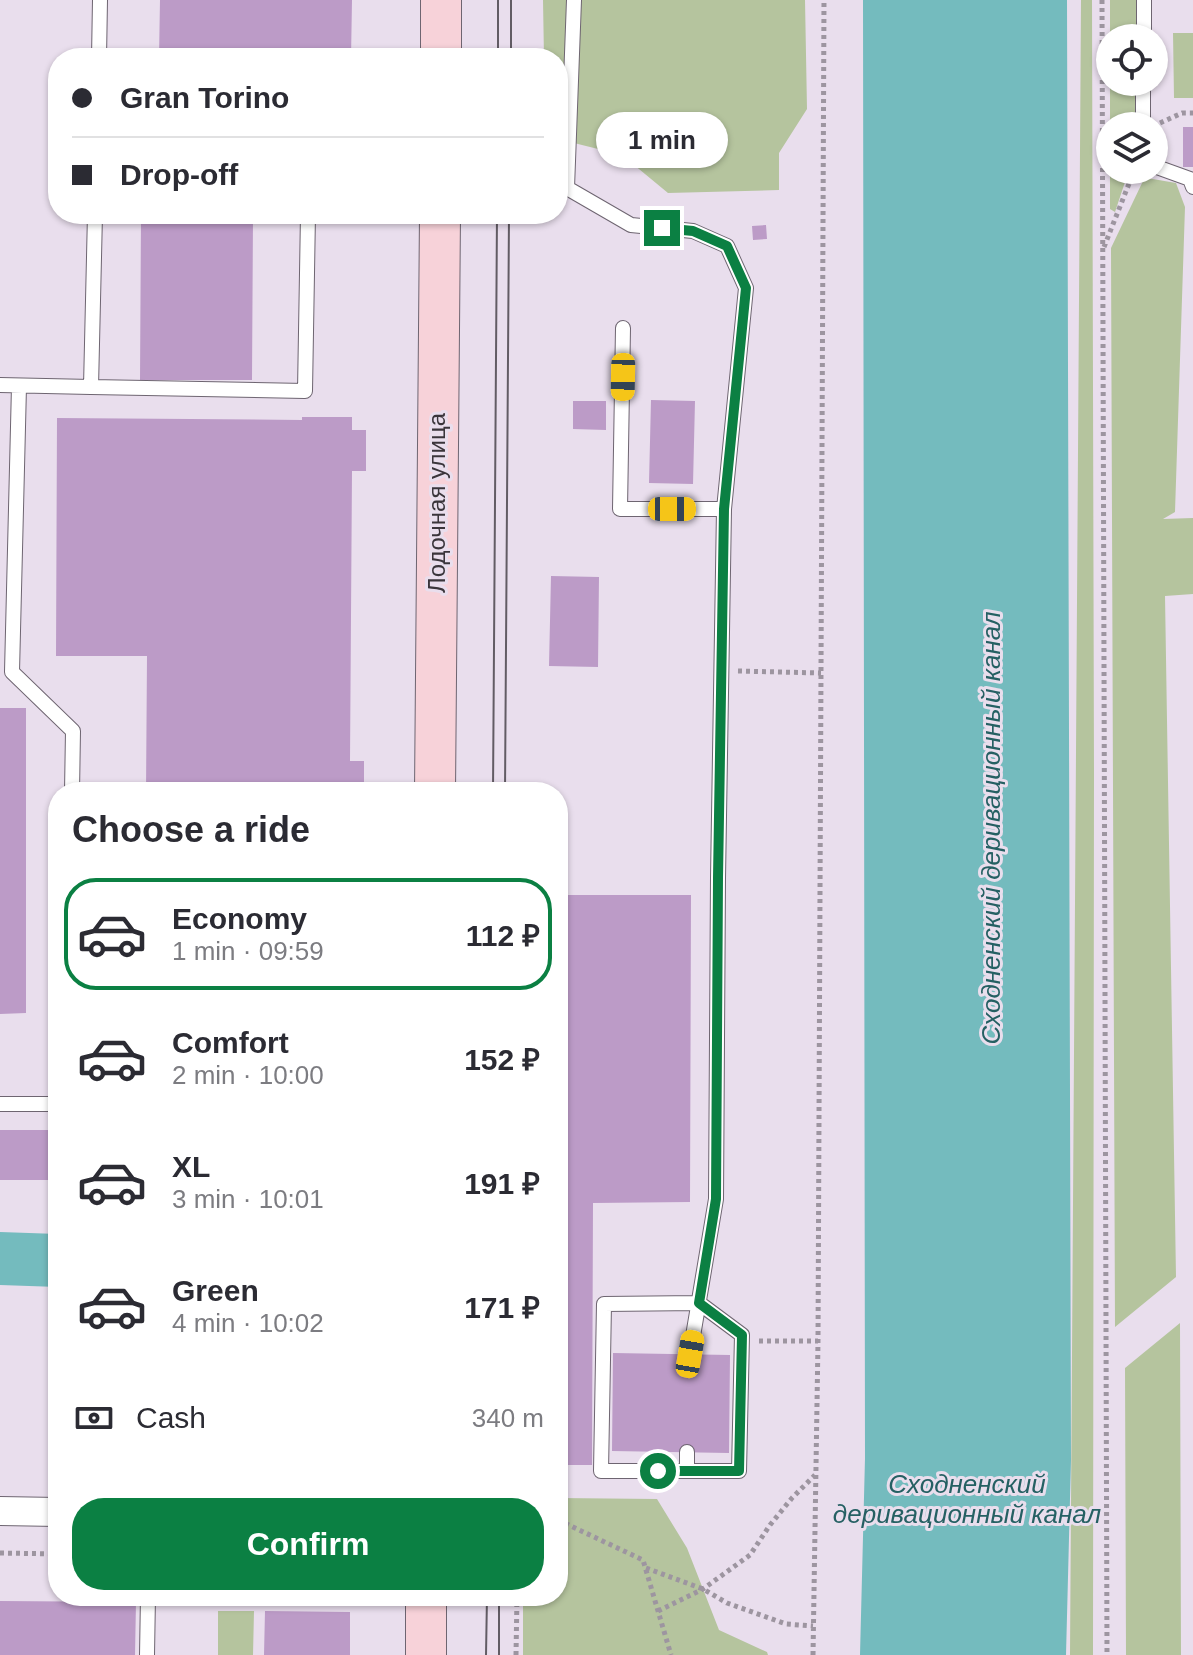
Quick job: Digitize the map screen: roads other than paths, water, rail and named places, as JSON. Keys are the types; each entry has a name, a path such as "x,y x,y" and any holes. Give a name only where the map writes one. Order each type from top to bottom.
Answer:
{"street":[{"path":"441,0 441,48"},
{"name":"Лодочная улица","path":"435,782 440,224"},
{"path":"0,1511 48,1512"},
{"path":"426,1606 426,1655"}],"lane":[{"path":"99,48 100,0"},
{"path":"568,102 574,0"},
{"path":"1144,0 1144,24"},
{"path":"1168,171 1190,179 1193,187"},
{"path":"568,190 631,225 693,231 727,246 746,288 724,509 716,1199 690,1354"},
{"path":"91,387 95,224"},
{"path":"0,385 305,391 308,224"},
{"path":"623,328 620,509 724,509"},
{"path":"19,386 12,672 73,731 72,782"},
{"path":"0,1104 48,1104"},
{"path":"699,1303 742,1335 739,1471 601,1471 604,1304 699,1303"},
{"path":"687,1452 687,1471"},
{"path":"147,1655 148,1606"}],"water":[{"name":"Сходненский деривационный канал","path":"863,0 1067,0 1071,1460 1066,1655 860,1655 865,1458"},
{"path":"0,1232 48,1234 48,1287 0,1285"}],"tram line":[{"path":"498,0 498,48"},
{"path":"511,0 511,48"},
{"path":"493,782 497,224"},
{"path":"505,782 509,224"},
{"path":"486,1655 487,1606"},
{"path":"499,1606 499,1655"}]}
